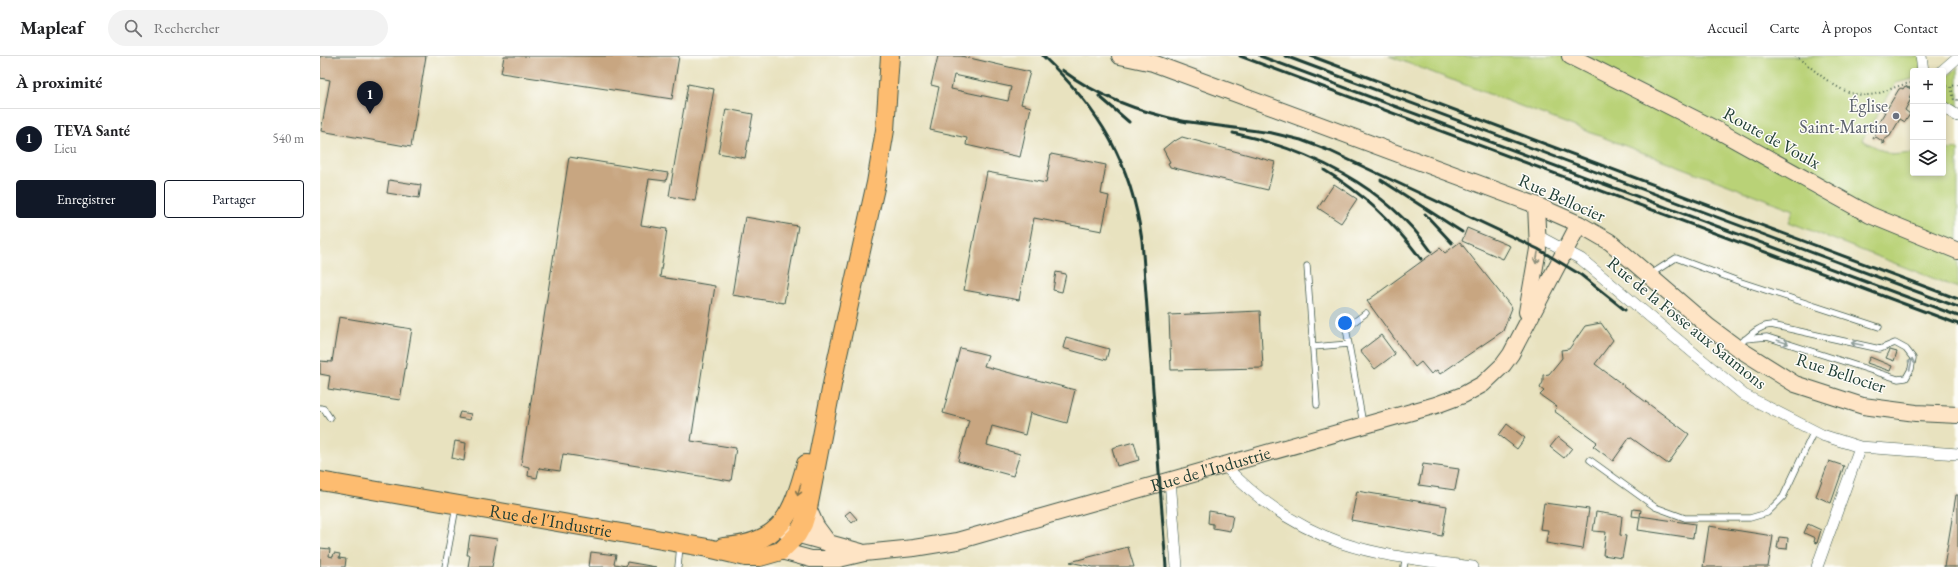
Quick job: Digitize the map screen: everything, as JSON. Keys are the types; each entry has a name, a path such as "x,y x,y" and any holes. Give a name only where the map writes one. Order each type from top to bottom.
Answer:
{"main road":[{"path":"792,546 808,508 837,359 876,182 884,138 890,56"},
{"name":"Rue Bellocier","path":"1120,56 1153,63 1536,205 1579,224 1610,242 1709,327 1741,343 1795,384 1863,406 1916,413 1958,414"},
{"name":"Route de Voulx","path":"1570,56 1718,131 1870,215 1958,251"},
{"path":"1524,327 1538,249 1536,205"},
{"name":"Rue de l'Industrie","path":"864,553 914,548 957,541 1436,405 1463,395 1483,384 1503,365 1579,224"},
{"path":"708,548 740,546 761,539 778,529 789,513 796,498 837,359"},
{"name":"Rue de l'Industrie","path":"320,481 681,543 746,557 760,557 792,546"},
{"path":"808,508 816,526 830,545"},
{"path":"778,529 792,546 812,559 839,559 864,553"},
{"path":"792,546 830,545 864,553"}],"street":[{"path":"1921,56 1923,68"},
{"path":"1945,68 1958,57"},
{"path":"1946,109 1958,116"},
{"name":"Rue de la Fosse aux Saumons","path":"1538,236 1582,259 1744,395 1814,431 1860,447 1958,454"},
{"path":"1817,567 1860,447"},
{"path":"1224,465 1260,499 1290,519 1341,543 1405,562 1473,567"},
{"path":"1170,480 1177,567"}],"lane":[{"path":"1650,275 1676,258 1738,281 1879,327"},
{"path":"1307,266 1316,405"},
{"path":"1363,426 1346,328 1366,313"},
{"path":"1771,325 1880,349 1895,343 1906,349 1913,358 1911,369 1906,378 1898,379 1767,336 1741,343 1762,326 1771,325"},
{"path":"1313,347 1349,344"},
{"path":"320,408 324,409 330,418"},
{"path":"1590,460 1655,507 1685,518 1750,518 1767,512 1783,497 1814,431"},
{"path":"445,567 456,505"},
{"path":"678,567 681,543"}],"path":[{"path":"1795,56 1833,85 1852,94 1868,95 1910,83"},
{"path":"1946,86 1958,85"},
{"path":"1951,86 1954,100 1958,100"}],"green space":[{"path":"1389,56 1928,56 1921,68 1910,68 1910,80 1896,83 1862,140 1891,155 1910,153 1910,176 1946,176 1946,150 1958,149 1958,288 1789,222 1794,210"},
{"path":"1958,67 1958,108 1946,100 1946,78"}],"building":[{"path":"320,56 426,56 411,147 321,131 330,80 320,78"},
{"path":"504,56 679,56 672,99 501,73"},
{"path":"938,56 961,56 1030,72 1021,104 1031,107 1020,157 966,145 967,138 930,130 939,87 931,85","holes":["954,75 1011,87 1008,101 951,89"]},
{"path":"688,84 714,89 695,201 669,196"},
{"name":"Église Saint-Martin","path":"1905,86 1910,88 1910,101 1905,110 1910,114 1905,122 1900,119 1890,136 1884,140 1885,143 1882,144 1882,141 1876,137 1873,139 1872,137 1875,136 1875,129 1872,125 1876,127 1885,112 1883,111 1885,108 1887,109 1899,89 1903,89"},
{"path":"726,109 753,114 745,158 718,153"},
{"path":"1182,137 1275,162 1268,190 1170,167 1168,163 1170,162 1163,149 1174,140 1175,141"},
{"path":"1051,154 1106,165 1101,194 1109,196 1102,231 1034,218 1019,300 964,290 987,172 1046,183"},
{"path":"569,157 668,173 666,181 649,179 641,225 667,229 660,277 715,286 691,441 736,448 731,481 563,454 560,471 539,468 537,478 528,476 529,467 521,465"},
{"path":"389,180 421,185 419,198 387,193"},
{"path":"1334,184 1357,199 1341,223 1318,208"},
{"path":"745,217 798,226 784,303 732,295"},
{"path":"1467,228 1510,246 1503,259 1462,241"},
{"path":"1460,242 1512,308 1503,331 1440,374 1437,370 1431,374 1421,362 1415,367 1367,301 1440,248 1445,253"},
{"path":"1056,272 1066,274 1062,292 1053,290"},
{"path":"1260,311 1263,368 1171,370 1169,315"},
{"path":"339,317 412,329 400,400 328,389 330,376 320,374 320,361 332,362"},
{"path":"1601,323 1613,340 1595,364 1689,434 1668,464 1630,437 1613,461 1593,446 1597,442 1554,411 1557,407 1540,395 1544,391 1540,388 1543,382 1543,375 1549,374 1562,358 1561,350 1569,349 1585,326"},
{"path":"1381,335 1395,354 1375,369 1360,351"},
{"path":"1066,337 1109,349 1106,360 1063,348"},
{"path":"960,348 988,355 984,366 1075,390 1067,423 1030,413 1025,435 992,426 987,445 1020,454 1013,476 958,461 969,420 943,413"},
{"path":"1890,350 1897,352 1894,361 1886,358"},
{"path":"1870,357 1892,366 1890,371 1867,363"},
{"path":"460,412 471,414 470,420 458,418"},
{"path":"1507,424 1525,438 1517,449 1499,435"},
{"path":"1558,437 1572,448 1564,458 1550,447"},
{"path":"455,441 466,443 464,461 452,458"},
{"path":"1134,442 1139,460 1117,466 1112,448"},
{"path":"1829,461 1844,466 1831,503 1816,496"},
{"path":"1423,464 1459,469 1455,490 1419,485"},
{"path":"1357,491 1447,506 1442,536 1351,520"},
{"path":"1956,495 1958,495 1958,567 1944,567"},
{"path":"1544,503 1589,509 1583,549 1546,543 1548,530 1540,529"},
{"path":"1633,509 1641,510 1640,516 1695,524 1693,538 1638,530 1640,517 1632,516"},
{"path":"850,511 857,519 852,523 845,515"},
{"path":"1209,511 1233,515 1230,531 1213,528 1213,524 1208,523"},
{"path":"1596,512 1622,516 1620,535 1626,536 1622,558 1603,555 1606,532 1593,531"},
{"path":"1808,524 1821,530 1817,543 1814,542 1815,538 1804,533"},
{"path":"1709,526 1773,536 1768,567 1703,567"},
{"path":"470,535 497,539 492,567 468,567 470,555 467,555"},
{"path":"1779,537 1788,538 1787,549 1777,548"},
{"path":"1128,547 1134,567 1093,567 1070,562"},
{"path":"320,548 330,549 329,556 333,557 334,553 340,554 339,558 346,559 345,567 320,567"},
{"path":"591,552 616,555 614,564 626,566 627,562 656,567 589,567"}],"railway":[{"path":"1043,56 1081,97 1110,139 1130,186 1137,212 1142,240 1166,567"},
{"path":"1240,56 1958,324"},
{"path":"1260,56 1958,316"},
{"path":"1285,56 1958,307"},
{"path":"1311,56 1958,299"},
{"path":"1062,70 1076,80 1122,103 1154,114 1187,122"},
{"path":"1099,96 1129,122"},
{"path":"1182,121 1272,133 1301,140 1330,151 1538,249 1581,275 1625,310"},
{"path":"1233,133 1290,149 1344,174 1391,208 1412,228 1431,251"},
{"path":"1324,170 1351,188 1389,221 1421,259"},
{"path":"1381,180 1462,232"},
{"path":"1425,214 1452,243"}],"place":[{"name":"TEVA Santé","path":"370,114"},
{"name":"Église Saint-Martin","path":"1896,116"}]}
